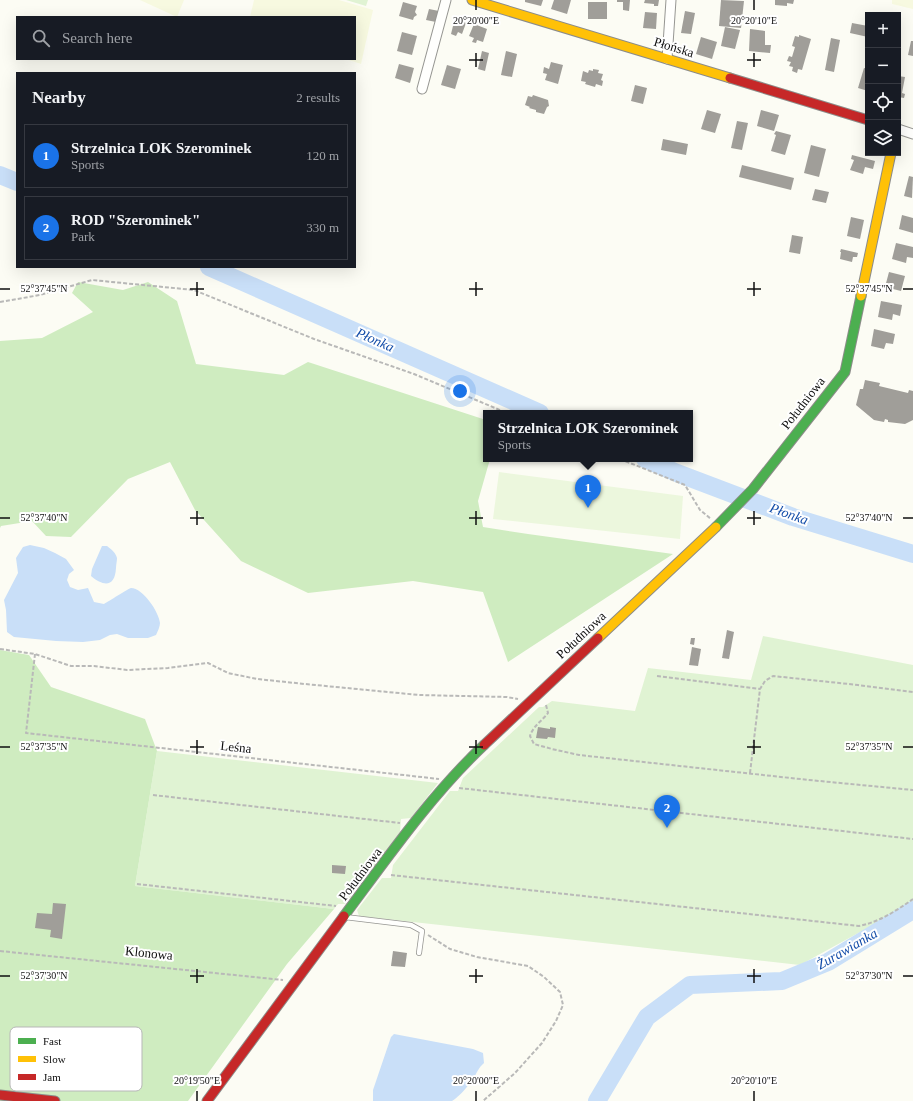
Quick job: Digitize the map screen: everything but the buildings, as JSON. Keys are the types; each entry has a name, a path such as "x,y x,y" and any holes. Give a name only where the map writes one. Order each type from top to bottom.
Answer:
{"street":[{"path":"422,89 446,0"},
{"name":"Płońska","path":"472,0 865,119"},
{"path":"667,59 671,0"},
{"path":"901,130 913,134"},
{"name":"Południowa","path":"207,1101 412,824 450,780 467,761 530,701 732,512 753,489 845,372 890,156"},
{"path":"0,1095 55,1101"}],"lane":[{"path":"344,917 411,925 422,931 419,953"}],"path":[{"path":"0,302 40,295 92,280 194,290 314,339 414,374 499,410"},
{"path":"628,462 685,485 700,510 717,525"},
{"path":"0,649 35,654 71,666 94,666 127,670 168,668 208,663 228,674 257,679 419,695 507,697 530,701"},
{"name":"Leśna","path":"35,654 26,733 450,780"},
{"path":"657,676 760,689"},
{"path":"750,773 760,689 765,681 773,676 913,692"},
{"path":"546,705 548,713 533,728 530,736 534,744 552,750 579,755 913,790"},
{"path":"459,788 913,839"},
{"path":"153,795 400,822"},
{"path":"391,875 859,926 868,924 891,914 913,899"},
{"path":"137,884 336,906"},
{"path":"422,931 450,949 477,957 528,966 544,977 560,992 563,1005 556,1021 542,1043 515,1073 483,1101"},
{"name":"Klonowa","path":"0,951 296,982"}],"green space":[{"path":"140,0 184,0 177,16"},
{"path":"254,0 339,0 373,10 361,64 349,60 356,60 356,16 250,16"},
{"path":"346,0 368,0 366,6"},
{"path":"892,0 913,0 913,9 892,4"},
{"path":"78,282 123,290 148,282 177,301 196,364 284,375 308,362 483,419 483,462 489,462 478,501 483,527 673,554 508,662 483,592 413,581 308,593 241,561 195,510 170,462 128,479 71,537 46,536 32,521 1,526 0,528 0,341 42,338 93,312 72,293"},
{"path":"499,472 683,496 680,539 493,519"},
{"path":"763,636 913,665 913,903 800,965 359,916 357,910 382,878 391,878 393,865 450,791 458,791 463,778 539,707 543,707 552,701 635,711 648,668 751,680"},
{"path":"0,650 29,655 51,687 145,719 157,751 135,886 334,909 287,964 188,1101 0,1101"},
{"path":"157,751 438,783 411,818 401,819 400,832 345,904 338,904 334,909 135,886"}],"water":[{"path":"30,545 44,548 66,559 74,570 69,574 67,580 70,587 78,590 88,588 94,602 104,604 131,588 136,589 150,601 157,613 160,624 156,635 148,638 128,638 117,634 110,635 100,640 83,642 14,637 7,632 4,600 18,573 16,558 23,547"},
{"path":"102,546 109,547 117,558 114,579 108,583 100,582 91,576 92,569"},
{"path":"394,1034 473,1049 483,1053 484,1063 466,1088 452,1101 373,1101 373,1090 391,1037"}],"waterway":[{"name":"Płonka","path":"0,175 16,182"},
{"name":"Płonka","path":"211,268 533,410"},
{"name":"Płonka","path":"652,462 793,517 913,554"},
{"name":"Żurawianka","path":"597,1101 647,1017 690,985 782,981 828,962 913,910"}],"traffic: fast":[{"path":"716,527 753,489 845,372 861,296"},
{"path":"344,916 428,806 484,745"}],"traffic: slow":[{"path":"472,0 730,78"},
{"path":"861,296 890,156"},
{"path":"598,638 716,527"}],"traffic: jam":[{"path":"730,78 865,119"},
{"path":"484,745 598,638"},
{"path":"207,1101 344,916"},
{"path":"0,1095 55,1101"}],"place":[{"name":"Strzelnica LOK Szerominek","path":"588,508"},
{"name":"ROD \"Szerominek\"","path":"667,828"}]}
